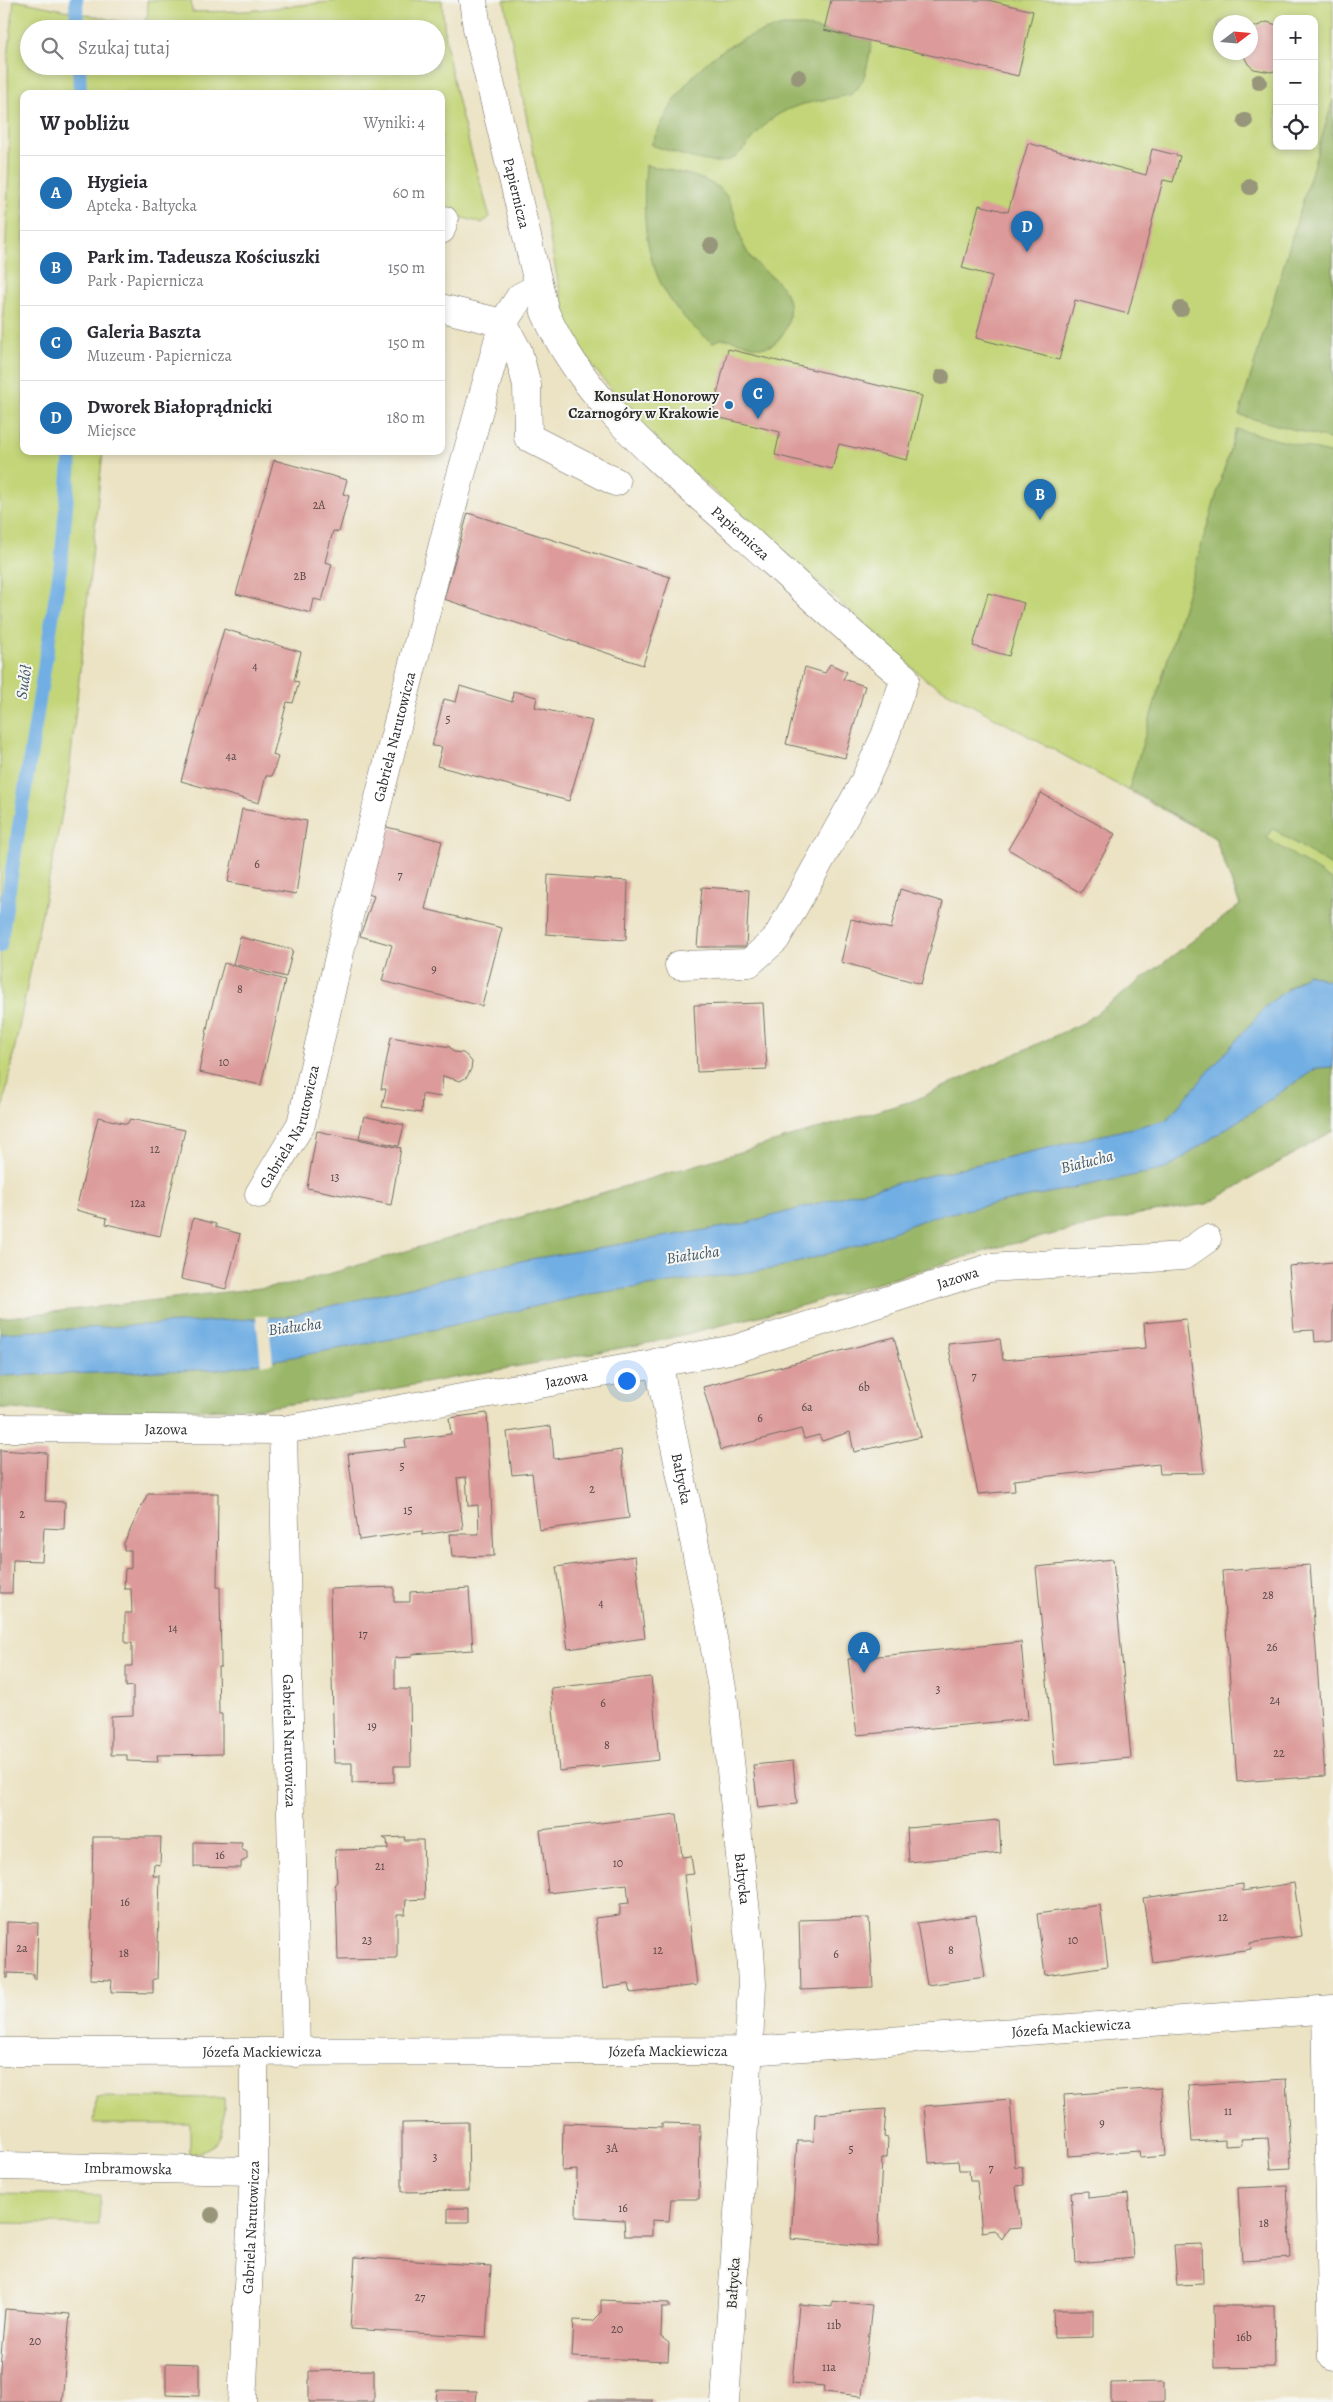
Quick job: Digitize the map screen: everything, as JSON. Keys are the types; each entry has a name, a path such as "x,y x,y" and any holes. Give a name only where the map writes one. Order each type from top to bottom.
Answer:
{"street":[{"name":"Papiernicza","path":"473,0 477,28 545,312 566,355 612,412 656,457 905,678 884,736 862,786 776,939 749,963 679,964"},
{"name":"Gabriela Narutowicza","path":"258,1194 302,1124 342,943 502,323 520,297 539,287"},
{"path":"445,309 502,323 518,351 526,385 528,437 616,482"},
{"name":"Jazowa","path":"0,1428 283,1430 735,1349 990,1268 1183,1256 1207,1239"},
{"name":"Bałtycka","path":"658,1362 723,1694 750,1950 752,1984 724,2402"},
{"name":"Gabriela Narutowicza","path":"283,1430 296,2053"},
{"path":"1329,2009 1333,2357"},
{"name":"Józefa Mackiewicza","path":"0,2052 748,2051 1329,2009"},
{"name":"Gabriela Narutowicza","path":"242,2402 254,2171 254,2053"},
{"name":"Imbramowska","path":"0,2166 254,2171"}],"green space":[{"path":"14,0 112,20 20,20 20,75 445,75 445,35 460,110 490,217 482,223 445,213 445,90 20,90 20,455 103,455 68,784 0,1121 0,393 9,163 8,59"},
{"path":"147,0 191,0 192,12 247,11 347,0 442,0 443,20 145,20 148,14"},
{"path":"504,0 1333,0 1333,1070 1319,1052 1240,905 1215,838 926,680 817,581 677,459 626,408 586,358 565,318"},
{"path":"782,26 804,26 872,41 866,71 856,90 850,95 810,102 782,112 767,123 738,155 726,161 699,160 651,145 674,101 701,68 717,54 736,43 757,33"},
{"path":"1333,100 1333,440 1239,415"},
{"path":"646,165 703,179 719,188 725,194 733,209 746,250 752,259 782,287 786,295 789,305 789,317 785,330 777,341 769,346 761,347 727,339 719,339 713,343 691,325 675,306 662,286 653,264 648,242 645,218"},
{"path":"1236,429 1333,454 1333,867 1273,829 1267,838 1333,881 1333,982 1308,974 1286,989 1319,1052 1333,1070 1333,1131 1207,1204 1140,1214 999,1247 804,1305 649,1343 363,1394 261,1408 72,1413 0,1408 0,1318 295,1284 915,1100 1085,1022 1240,905 1215,838 1129,789"},
{"path":"96,2097 224,2098 222,2130 214,2145 204,2151 190,2155 190,2124 94,2124"},
{"path":"0,2193 100,2195 99,2225 0,2223"}],"water":[{"name":"Białucha","path":"1308,974 1333,982 1333,1067 1317,1068 1166,1169 931,1217 862,1244 779,1268 590,1294 392,1339 226,1369 0,1376 0,1333 284,1317 525,1260 747,1223 851,1194 1166,1120 1268,1004"}],"pier":[{"path":"256,1316 268,1316 273,1363 261,1365"}],"building":[{"path":"831,0 988,0 1033,11 1018,76 824,30"},
{"path":"1267,22 1273,24 1273,71 1271,72 1254,69 1246,60 1258,60 1258,26"},
{"path":"1028,143 1146,175 1152,149 1180,156 1173,182 1163,180 1128,314 1075,300 1059,360 976,338 992,276 962,268 979,205 1008,212"},
{"path":"728,349 922,396 907,460 839,444 832,469 775,455 780,432 712,416"},
{"path":"274,460 347,480 343,494 349,496 339,532 333,531 325,562 332,564 322,601 314,599 311,613 236,594"},
{"path":"468,513 670,577 643,665 444,599"},
{"path":"988,593 1024,603 1009,656 973,646"},
{"path":"224,629 301,652 294,681 299,682 293,703 287,702 273,755 278,757 272,776 266,776 259,803 181,781"},
{"path":"830,664 847,672 843,679 865,686 845,758 786,744 805,667 825,673"},
{"path":"460,686 512,702 513,691 537,697 535,707 592,721 569,801 437,766 442,747 432,746 444,699 456,702"},
{"path":"1041,793 1115,834 1081,893 1008,849"},
{"path":"242,809 307,821 296,894 228,882"},
{"path":"383,826 442,841 425,909 502,928 482,1006 382,981 392,945 360,936 374,896 365,893"},
{"path":"548,875 628,881 626,940 546,934"},
{"path":"702,887 749,890 746,947 697,947"},
{"path":"900,889 943,902 921,984 841,962 851,919 891,929"},
{"path":"240,937 293,950 286,977 233,964"},
{"path":"224,963 285,980 261,1085 199,1072 210,1013"},
{"path":"763,1003 767,1069 697,1072 694,1005"},
{"path":"391,1037 450,1047 454,1052 463,1053 468,1057 472,1062 471,1069 467,1077 460,1081 443,1076 441,1097 422,1094 421,1113 382,1107 386,1089 381,1089"},
{"path":"364,1116 404,1125 399,1146 359,1138"},
{"path":"98,1117 127,1124 130,1119 185,1130 160,1236 106,1224 107,1218 76,1210"},
{"path":"317,1131 401,1148 391,1205 307,1188"},
{"path":"193,1218 216,1224 216,1227 240,1234 226,1289 181,1279"},
{"path":"1333,1262 1333,1340 1315,1342 1314,1330 1294,1331 1289,1266"},
{"path":"1186,1319 1204,1473 1160,1474 1159,1464 1014,1480 1015,1491 978,1494 948,1344 1000,1339 1003,1360 1146,1348 1144,1323"},
{"path":"894,1337 921,1437 854,1452 850,1432 822,1441 819,1435 804,1439 801,1429 721,1450 703,1387"},
{"path":"487,1413 494,1556 452,1557 450,1534 479,1534 478,1505 468,1506 466,1477 457,1478 463,1529 422,1535 422,1531 359,1540 348,1454 406,1447 405,1440 451,1434 449,1418"},
{"path":"551,1426 554,1459 621,1450 629,1518 539,1530 532,1473 512,1475 507,1432"},
{"path":"0,1450 47,1453 45,1501 65,1502 64,1529 44,1528 42,1561 13,1560 12,1593 0,1593"},
{"path":"148,1493 218,1493 217,1587 220,1587 221,1667 218,1667 219,1714 222,1714 222,1754 157,1755 158,1762 127,1761 127,1755 111,1755 111,1716 133,1715 133,1686 126,1687 126,1666 132,1666 132,1643 125,1643 125,1613 132,1613 131,1589 124,1589 125,1569 131,1568 131,1550 124,1550 124,1543"},
{"path":"635,1556 645,1638 568,1649 556,1567"},
{"path":"1113,1559 1131,1758 1055,1765 1036,1567"},
{"path":"1310,1565 1325,1776 1237,1782 1222,1571"},
{"path":"394,1587 394,1602 410,1602 410,1592 469,1588 473,1650 412,1654 412,1657 395,1658 395,1689 410,1689 411,1766 394,1766 394,1782 352,1783 352,1763 334,1763 330,1589"},
{"path":"1021,1642 1028,1719 857,1735 848,1659"},
{"path":"651,1677 659,1760 559,1771 551,1688"},
{"path":"793,1761 797,1804 758,1808 753,1765"},
{"path":"677,1814 682,1857 691,1856 694,1874 684,1875 697,1985 631,1993 629,1984 603,1988 595,1918 620,1915 620,1904 629,1903 627,1884 548,1893 540,1830"},
{"path":"999,1820 1001,1853 909,1862 907,1828"},
{"path":"93,1837 161,1837 160,1865 154,1864 153,1876 160,1876 157,1979 153,1979 153,1993 111,1992 112,1980 90,1979"},
{"path":"405,1837 404,1840 423,1840 425,1899 406,1900 405,1914 397,1914 397,1959 338,1960 336,1889 334,1885 337,1882 335,1850 388,1849 387,1840 383,1838"},
{"path":"194,1842 242,1843 241,1849 247,1852 247,1859 241,1862 241,1868 194,1867"},
{"path":"1294,1883 1302,1936 1250,1943 1251,1949 1153,1963 1143,1898 1243,1884 1243,1891"},
{"path":"1100,1905 1108,1966 1045,1975 1037,1914"},
{"path":"976,1915 985,1977 927,1985 917,1923"},
{"path":"869,1918 873,1987 801,1990 799,1920"},
{"path":"7,1922 38,1923 36,1979 34,1979 34,1974 8,1973 8,1978 6,1978"},
{"path":"1286,2079 1291,2168 1271,2169 1268,2138 1241,2139 1242,2145 1225,2146 1225,2140 1192,2142 1188,2085"},
{"path":"1161,2088 1166,2156 1140,2158 1139,2151 1068,2156 1064,2095"},
{"path":"1010,2099 1015,2167 1022,2166 1024,2185 1016,2186 1021,2228 1008,2229 1002,2239 994,2230 982,2232 977,2181 970,2181 969,2170 959,2170 958,2161 929,2163 924,2106"},
{"path":"886,2109 884,2137 888,2138 887,2158 882,2158 878,2247 791,2239 797,2141 814,2141 815,2114"},
{"path":"468,2122 469,2191 402,2192 402,2123"},
{"path":"563,2123 662,2127 662,2123 700,2124 699,2199 671,2199 669,2221 652,2220 652,2236 625,2236 624,2220 576,2217 577,2170 562,2171"},
{"path":"1287,2186 1291,2258 1242,2261 1238,2188"},
{"path":"1088,2191 1088,2198 1128,2194 1134,2258 1076,2263 1071,2192"},
{"path":"448,2208 469,2208 469,2222 448,2222"},
{"path":"1202,2244 1203,2284 1177,2285 1174,2245"},
{"path":"355,2257 491,2266 486,2337 350,2329"},
{"path":"601,2300 669,2303 669,2307 662,2307 661,2337 669,2343 668,2361 572,2357 574,2320 593,2321 601,2313"},
{"path":"832,2301 872,2305 862,2396 824,2392 825,2386 792,2383 799,2304 832,2307"},
{"path":"1213,2306 1274,2306 1275,2367 1214,2368"},
{"path":"5,2309 70,2314 62,2402 0,2402 0,2368"},
{"path":"1053,2310 1093,2310 1093,2337 1054,2338"},
{"path":"166,2363 199,2364 199,2396 166,2395"},
{"path":"374,2370 374,2402 309,2402 309,2371"},
{"path":"1164,2382 1164,2402 1111,2402 1111,2383"},
{"path":"437,2390 477,2391 476,2402 436,2402"},
{"path":"589,2400 653,2400 653,2402 589,2402"}],"waterway":[{"name":"Sudół","path":"76,0 77,20"},
{"name":"Sudół","path":"79,75 80,90"},
{"name":"Sudół","path":"0,946 61,563 71,455"}],"place":[{"name":"Dworek Białoprądnicki","path":"1027,252"},
{"name":"Konsulat Honorowy Czarnogóry w Krakowie","path":"729,405"},
{"name":"Galeria Baszta","path":"758,419"},
{"name":"Park im. Tadeusza Kościuszki","path":"1040,520"},
{"name":"Hygieia","path":"864,1673"}]}
